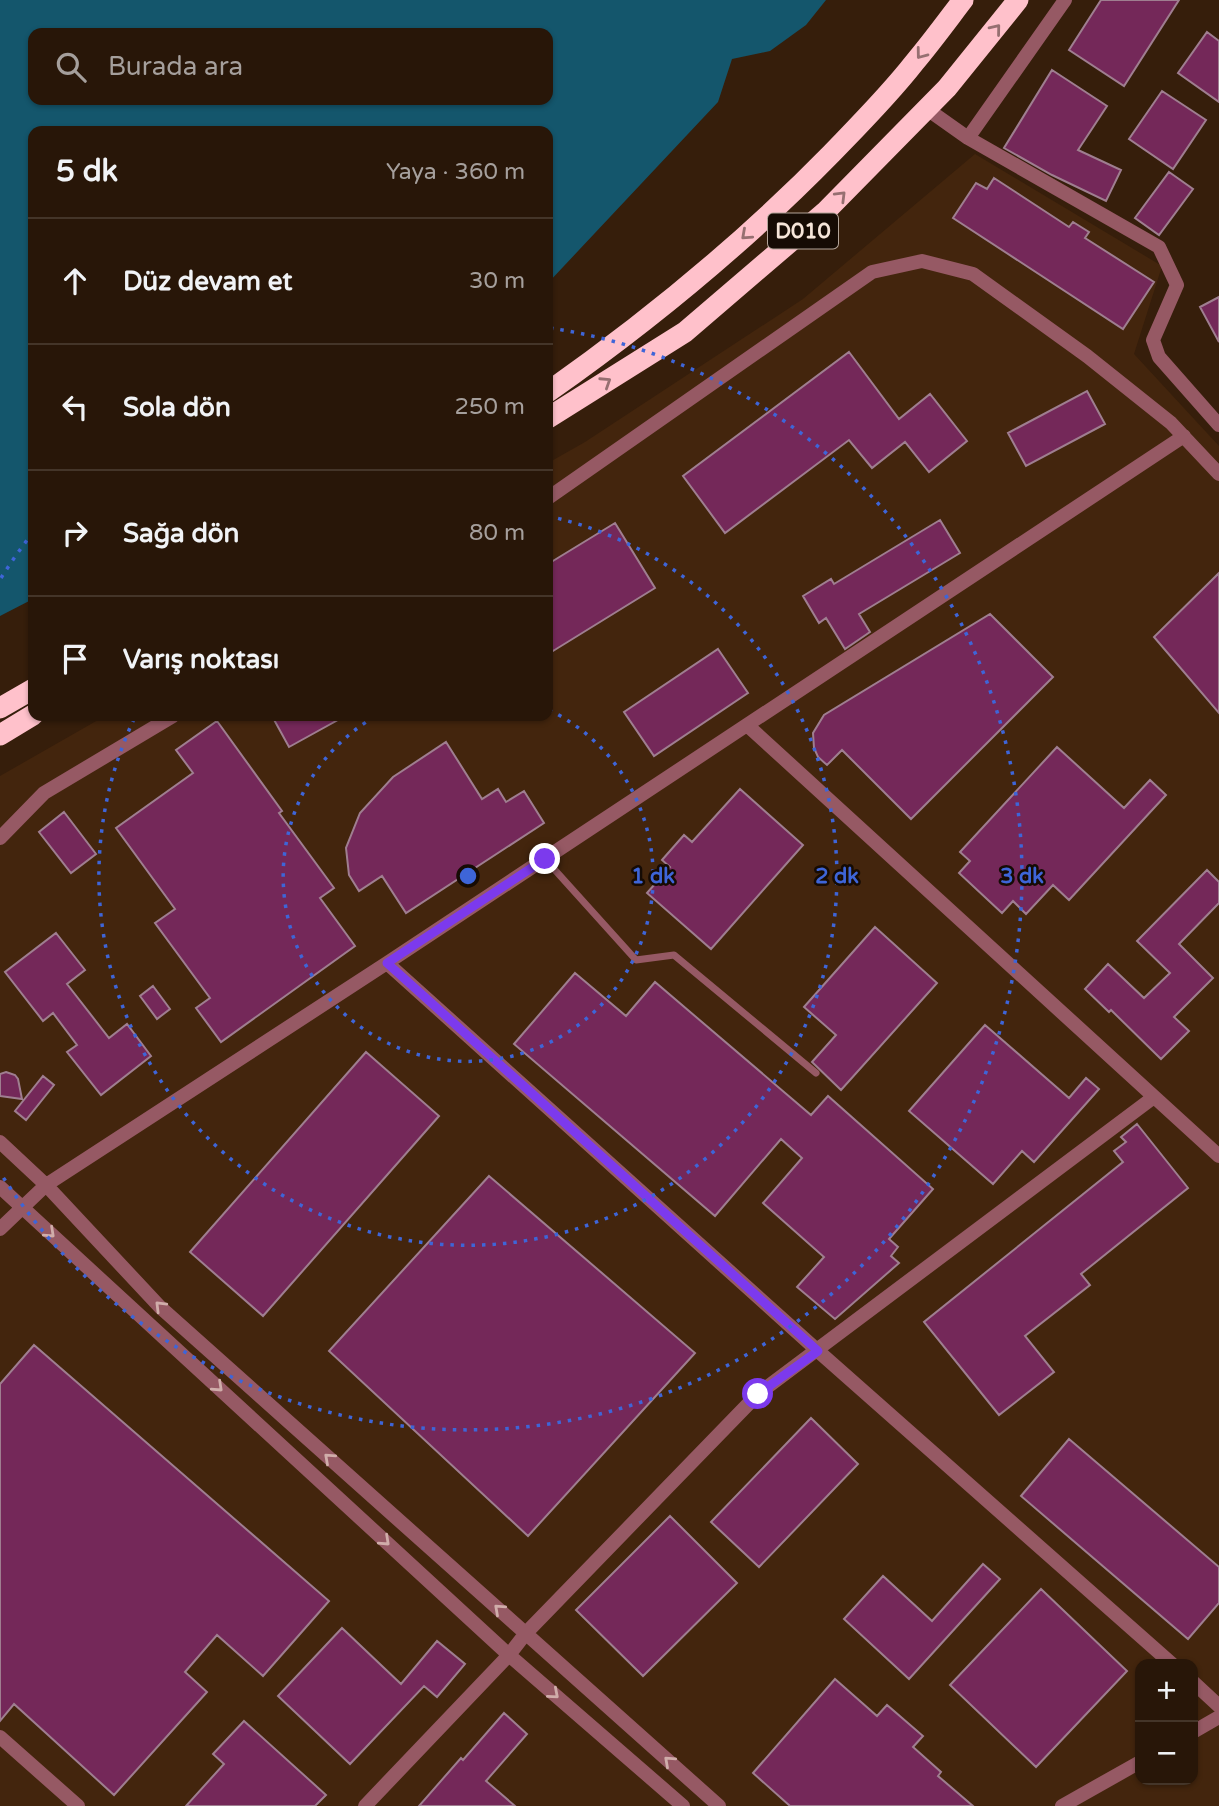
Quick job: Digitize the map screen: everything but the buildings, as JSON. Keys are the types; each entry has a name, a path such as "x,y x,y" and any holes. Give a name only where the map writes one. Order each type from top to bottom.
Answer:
{"highway":[{"name":"D010","path":"553,388 715,264 795,190 914,64 963,0"},
{"name":"D010","path":"553,415 685,332 825,212 947,89 1018,0"},
{"path":"0,708 28,692"}],"street":[{"path":"968,138 1065,0"},
{"path":"927,109 968,138 1159,247 1177,285 1153,340 1159,357 1219,425"},
{"path":"553,495 872,272 922,261 973,274 1087,356 1171,423 1219,474"},
{"path":"0,1229 46,1185 1184,436"},
{"path":"0,838 44,793 165,721"},
{"path":"747,725 1219,1156"},
{"path":"387,963 818,1351 1166,1659"},
{"path":"365,1806 509,1655 526,1633 758,1394 1154,1097"},
{"path":"0,1142 46,1185 160,1307 719,1806"},
{"path":"0,1187 509,1655 683,1806"},
{"path":"1198,1687 1219,1706"},
{"path":"1198,1729 1219,1717"},
{"path":"0,1737 78,1806"},
{"path":"1062,1806 1135,1765"}],"lane":[{"path":"545,859 636,960 674,955 816,1073"}],"shaded area":[{"path":"975,154 1162,266 1134,354 1219,446 1219,1806 0,1806 0,776 96,721 553,721 553,460 803,299"}],"water":[{"path":"0,0 826,0 806,25 770,51 732,59 718,102 553,278 553,126 28,126 28,602 0,616"}],"route":[{"path":"545,859 387,963 818,1351 758,1394"}]}
